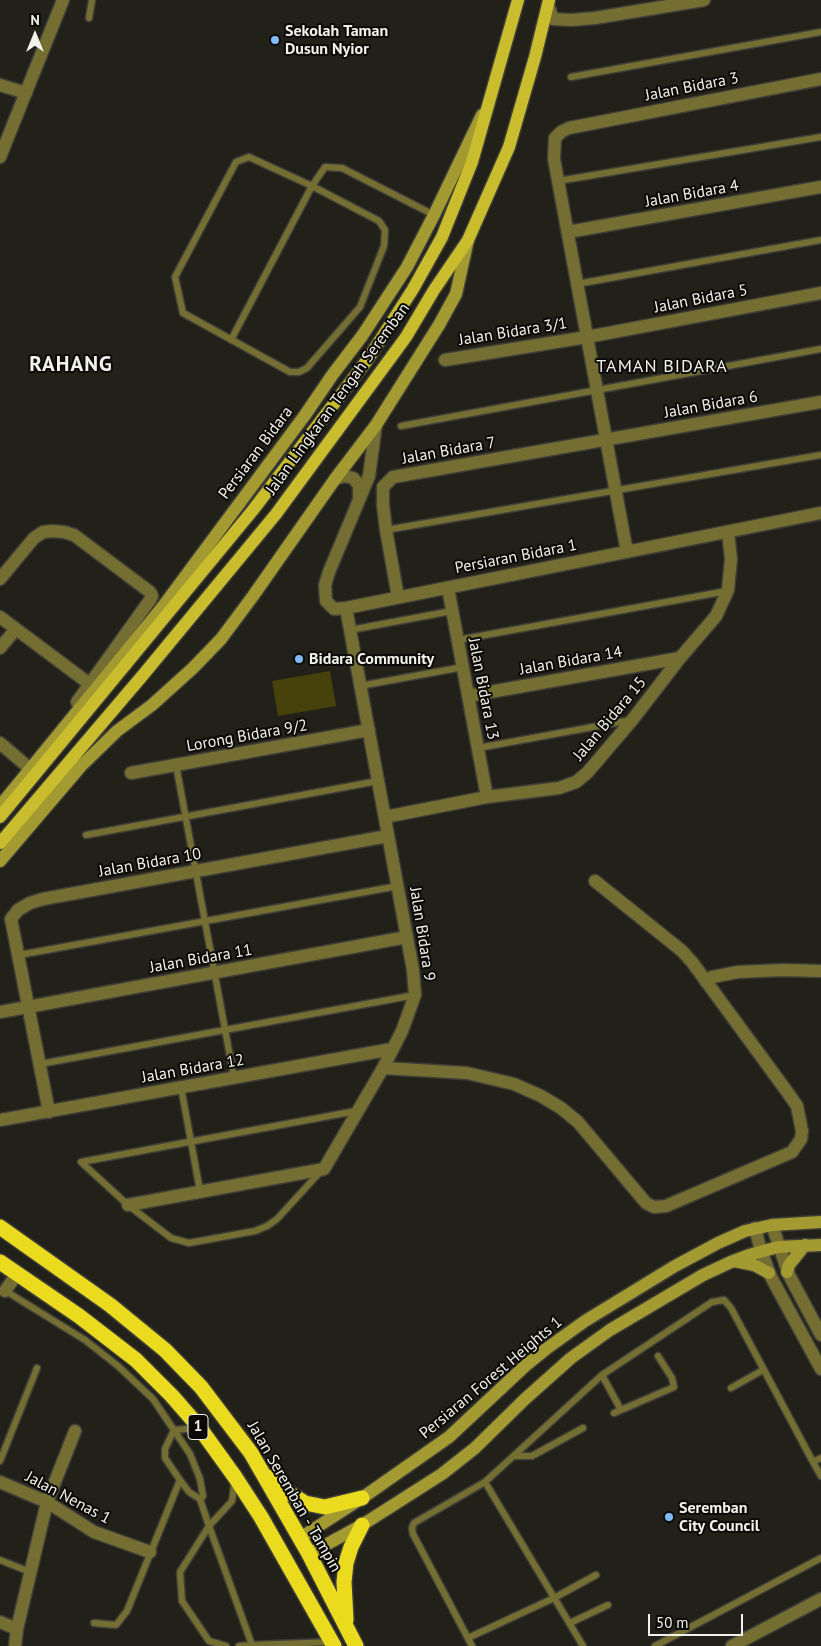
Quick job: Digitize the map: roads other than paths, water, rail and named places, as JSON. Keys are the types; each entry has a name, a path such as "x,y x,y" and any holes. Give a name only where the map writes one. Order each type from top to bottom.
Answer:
{"highway":[{"name":"Jalan Seremban - Tampin","path":"0,1227 110,1305 165,1350 201,1387 252,1453 309,1554 356,1646"},
{"name":"1","path":"0,1262 79,1316 136,1360 172,1396 199,1428 262,1517 333,1644"},
{"path":"252,1453 281,1488 305,1503 325,1507 362,1498"},
{"path":"347,1630 344,1601 346,1563 351,1547 362,1525"}],"main road":[{"name":"Jalan Lingkaran Tengah Seremban","path":"253,510 368,359 413,289 442,237 469,171 518,0"},
{"name":"Jalan Lingkaran Tengah Seremban","path":"0,843 143,675 276,514 406,337 434,290 468,240 509,148 548,2"},
{"name":"Persiaran Bidara","path":"0,806 164,605 305,416 333,374 362,336 407,267 493,91"},
{"path":"0,861 87,760 117,731 152,705 179,681 221,639 335,479 376,425 439,325 456,294 468,240"},
{"name":"Persiaran Bidara","path":"0,817 253,510"},
{"name":"Persiaran Forest Heights 1","path":"300,1538 362,1498 449,1437 525,1366 585,1321 675,1266 718,1243 754,1228 821,1222"},
{"path":"309,1554 362,1525 442,1474 475,1448 525,1399 571,1358 610,1330 703,1275 733,1261 778,1247 821,1244"},
{"path":"787,1272 789,1264 805,1245"},
{"path":"733,1261 754,1265 770,1273"}],"street":[{"path":"0,157 3,142 26,92 63,0"},
{"path":"548,2 553,19 571,20 704,0"},
{"name":"Jalan Bidara 3","path":"558,181 554,159 555,138 569,128 821,79"},
{"path":"0,85 26,92"},
{"path":"558,181 628,552"},
{"name":"Jalan Bidara 4","path":"568,232 821,187"},
{"name":"Jalan Bidara 5","path":"587,337 821,293"},
{"name":"Jalan Bidara 3/1","path":"445,360 587,337"},
{"name":"Jalan Bidara 6","path":"606,440 821,402"},
{"path":"346,608 334,609 326,601 325,585 369,476 376,425"},
{"name":"Jalan Bidara 7","path":"398,598 383,505 383,487 393,477 606,440"},
{"path":"335,479 344,476 353,478 359,486 359,499"},
{"name":"Persiaran Bidara 1","path":"346,608 821,513"},
{"path":"0,579 34,538 43,532 64,532 74,535 150,592 152,596 91,684 28,767 0,799"},
{"name":"Jalan Bidara 15","path":"385,817 487,797 559,788 576,782 588,773 716,616 728,590 731,559 728,532"},
{"name":"Jalan Bidara 13","path":"448,588 487,797"},
{"name":"Jalan Bidara 9","path":"324,1169 356,1111 383,1068 402,1030 415,995 413,970 346,608"},
{"path":"0,617 91,684"},
{"path":"0,648 16,629"},
{"name":"Jalan Bidara 14","path":"468,696 680,658"},
{"name":"Lorong Bidara 9/2","path":"131,773 369,730"},
{"path":"0,743 28,767"},
{"name":"Jalan Bidara 10","path":"49,1112 30,1006 11,919 18,910 30,903 388,836"},
{"path":"383,1068 467,1073 514,1084 541,1096 561,1108 578,1122 646,1203 654,1207 666,1206 792,1152 801,1138 802,1131 797,1106 692,962 682,951 595,881"},
{"name":"Jalan Bidara 11","path":"0,1012 407,937"},
{"path":"706,982 712,978 738,972 821,971"},
{"name":"Jalan Bidara 12","path":"0,1120 392,1049"},
{"path":"128,1204 324,1169"},
{"path":"772,1225 787,1272 821,1335"},
{"path":"754,1228 770,1273 821,1369"},
{"path":"2,1290 17,1274"},
{"path":"15,1646 17,1629 47,1502 75,1431"},
{"name":"Jalan Nenas 1","path":"0,1482 47,1502 94,1532 150,1552"},
{"path":"732,1646 821,1599"},
{"path":"0,1622 17,1629"}],"lane":[{"path":"89,18 92,0"},
{"path":"571,77 821,32"},
{"path":"558,181 821,137"},
{"path":"249,157 312,186 378,221 385,230 384,246 360,307 307,368 299,372 290,372 231,340 183,313 174,277 236,162 249,157"},
{"path":"231,340 312,186 325,167 342,168 434,215"},
{"path":"577,284 821,240"},
{"path":"401,426 821,349"},
{"path":"386,530 821,455"},
{"path":"458,640 728,590"},
{"path":"350,630 452,611"},
{"path":"360,686 463,667"},
{"path":"478,748 633,719"},
{"path":"176,765 234,1078"},
{"path":"86,835 378,781"},
{"path":"19,955 398,886"},
{"path":"40,1064 415,995"},
{"path":"181,1087 200,1191"},
{"path":"324,1169 277,1219 267,1226 255,1231 189,1243 179,1242 171,1238 128,1204 82,1164 81,1161 356,1111"},
{"path":"2,1290 85,1340 118,1366 153,1399 190,1454 200,1479 203,1496 200,1499"},
{"path":"472,1646 413,1534 412,1528 414,1523 486,1482 602,1375 712,1302 724,1300 731,1308 821,1476"},
{"path":"614,1413 674,1387 672,1378 658,1356"},
{"path":"0,1461 37,1368"},
{"path":"731,1388 763,1370"},
{"path":"602,1375 621,1410"},
{"path":"174,1430 199,1428"},
{"path":"516,1456 532,1456 584,1428"},
{"path":"174,1430 165,1449 165,1458 189,1492 200,1499 252,1645"},
{"path":"813,1462 821,1458"},
{"path":"226,1646 209,1640 182,1602 180,1572 209,1526 232,1501 235,1477"},
{"path":"94,1623 116,1625 127,1611 180,1480"},
{"path":"486,1482 583,1646"},
{"path":"655,1646 821,1558"},
{"path":"0,1560 30,1572"},
{"path":"468,1638 596,1576"},
{"path":"570,1623 608,1605"},
{"path":"239,1646 333,1644"}],"place":[{"name":"Sekolah Taman Dusun Nyior","path":"275,40"},
{"name":"Bidara Community","path":"299,659"},
{"name":"Seremban City Council","path":"669,1517"}],"district":[{"name":"RAHANG","path":"71,365"},
{"name":"TAMAN BIDARA","path":"662,367"}]}
